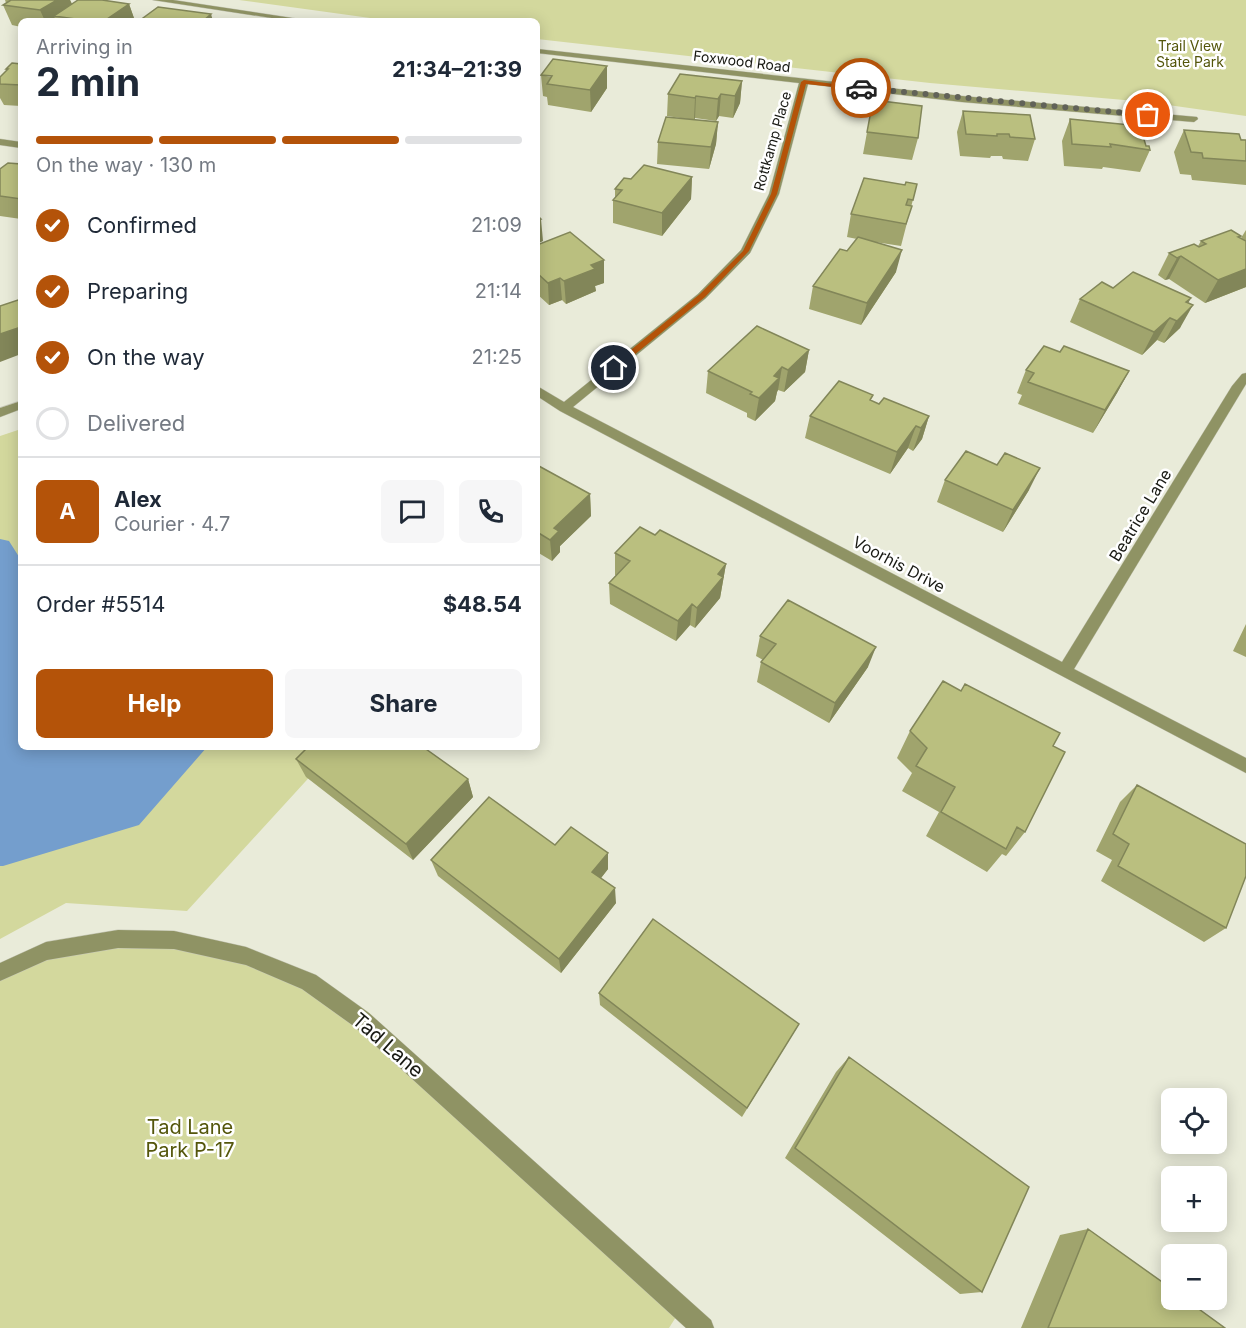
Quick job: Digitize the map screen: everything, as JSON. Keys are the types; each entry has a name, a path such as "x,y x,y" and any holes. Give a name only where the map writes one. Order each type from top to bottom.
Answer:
{"street":[{"path":"157,0 286,18"},
{"name":"Foxwood Road","path":"540,51 962,99 1194,119"},
{"name":"Rottkamp Place","path":"564,408 702,296 746,251 774,194 804,82"},
{"path":"0,142 18,145"},
{"name":"Beatrice Lane","path":"1065,671 1238,386 1246,378"},
{"name":"Voorhis Drive","path":"540,392 564,408 1246,766"},
{"path":"0,413 18,406"},
{"name":"Tad Lane","path":"0,972 46,951 118,939 174,940 246,956 309,982 362,1020 703,1328"}],"green space":[{"name":"Trail View State Park","path":"239,0 1246,0 1246,116 1147,102 930,83 540,39 540,18 370,18"},
{"path":"18,430 18,750 334,750 187,911 66,903 0,939 0,436"},
{"name":"Tad Lane Park P-17","path":"174,940 309,982 681,1309 669,1328 0,1328 0,972 46,951"}],"water":[{"path":"0,539 9,541 18,555 18,750 204,750 139,825 0,866"}],"building":[{"path":"11,0 57,0 40,10 3,5"},
{"path":"78,0 102,0 129,4 108,18 54,16"},
{"path":"158,7 211,14 206,18 143,18"},
{"path":"553,59 607,66 590,90 547,84 552,76 541,75"},
{"path":"12,63 18,64 18,85 0,84 0,77 8,69 6,69"},
{"path":"680,74 742,81 735,96 721,94 718,99 668,94"},
{"path":"873,100 922,106 918,138 867,132"},
{"path":"963,111 1030,115 1035,139 1010,137 1009,134 997,134 997,136 966,134"},
{"path":"666,117 718,122 711,147 658,142"},
{"path":"1070,119 1140,126 1146,146 1149,146 1150,150 1110,144 1111,147 1072,144"},
{"path":"1184,130 1239,134 1241,140 1246,140 1246,161 1203,158 1202,153 1191,152"},
{"path":"8,163 18,164 18,199 0,196 0,169"},
{"path":"644,165 692,177 662,213 613,200 622,190 615,189 624,178 631,179"},
{"path":"864,178 905,185 906,182 917,184 913,200 908,199 906,205 912,206 906,224 851,214"},
{"path":"1231,230 1246,241 1246,269 1218,280 1181,256 1177,258 1169,253 1194,244 1199,247 1206,244 1201,241"},
{"path":"570,232 604,260 591,265 595,269 564,281 560,278 548,283 540,276 540,244"},
{"path":"858,237 902,250 867,303 813,286 840,249 847,251"},
{"path":"1133,272 1191,298 1186,302 1193,305 1177,321 1170,318 1154,332 1080,299 1102,282 1113,288"},
{"path":"18,300 18,328 0,334 0,306"},
{"path":"757,326 809,350 788,370 782,367 774,376 779,378 759,398 750,394 752,392 708,371"},
{"path":"1044,346 1060,352 1064,346 1129,371 1105,410 1028,382 1034,373 1026,370"},
{"path":"839,381 873,395 870,400 879,404 884,398 929,416 921,428 916,426 897,452 810,416"},
{"path":"966,451 997,465 1005,453 1040,468 1013,510 945,480"},
{"path":"540,467 590,494 554,528 559,531 550,540 540,534"},
{"path":"640,527 655,535 660,530 726,564 718,574 723,577 697,608 692,604 678,621 609,583 630,561 615,553"},
{"path":"788,600 876,647 835,703 761,662 776,644 760,636"},
{"path":"943,681 961,691 965,684 1060,733 1053,746 1065,752 1025,832 1017,827 1006,849 941,812 955,787 916,766 927,748 910,731"},
{"path":"305,750 427,750 468,779 406,844 296,759"},
{"path":"1137,785 1246,844 1246,876 1226,928 1118,866 1129,844 1113,834"},
{"path":"489,797 555,845 571,827 608,853 592,872 615,888 559,959 431,860"},
{"path":"653,919 799,1024 747,1108 599,993"},
{"path":"849,1057 1029,1187 982,1292 795,1148"},
{"path":"1088,1229 1161,1281 1161,1310 1200,1310 1225,1328 1048,1328"}],"way so far":[{"path":"861,88 1148,115"}],"route":[{"path":"614,368 702,296 746,251 774,194 804,82 861,88"}]}
